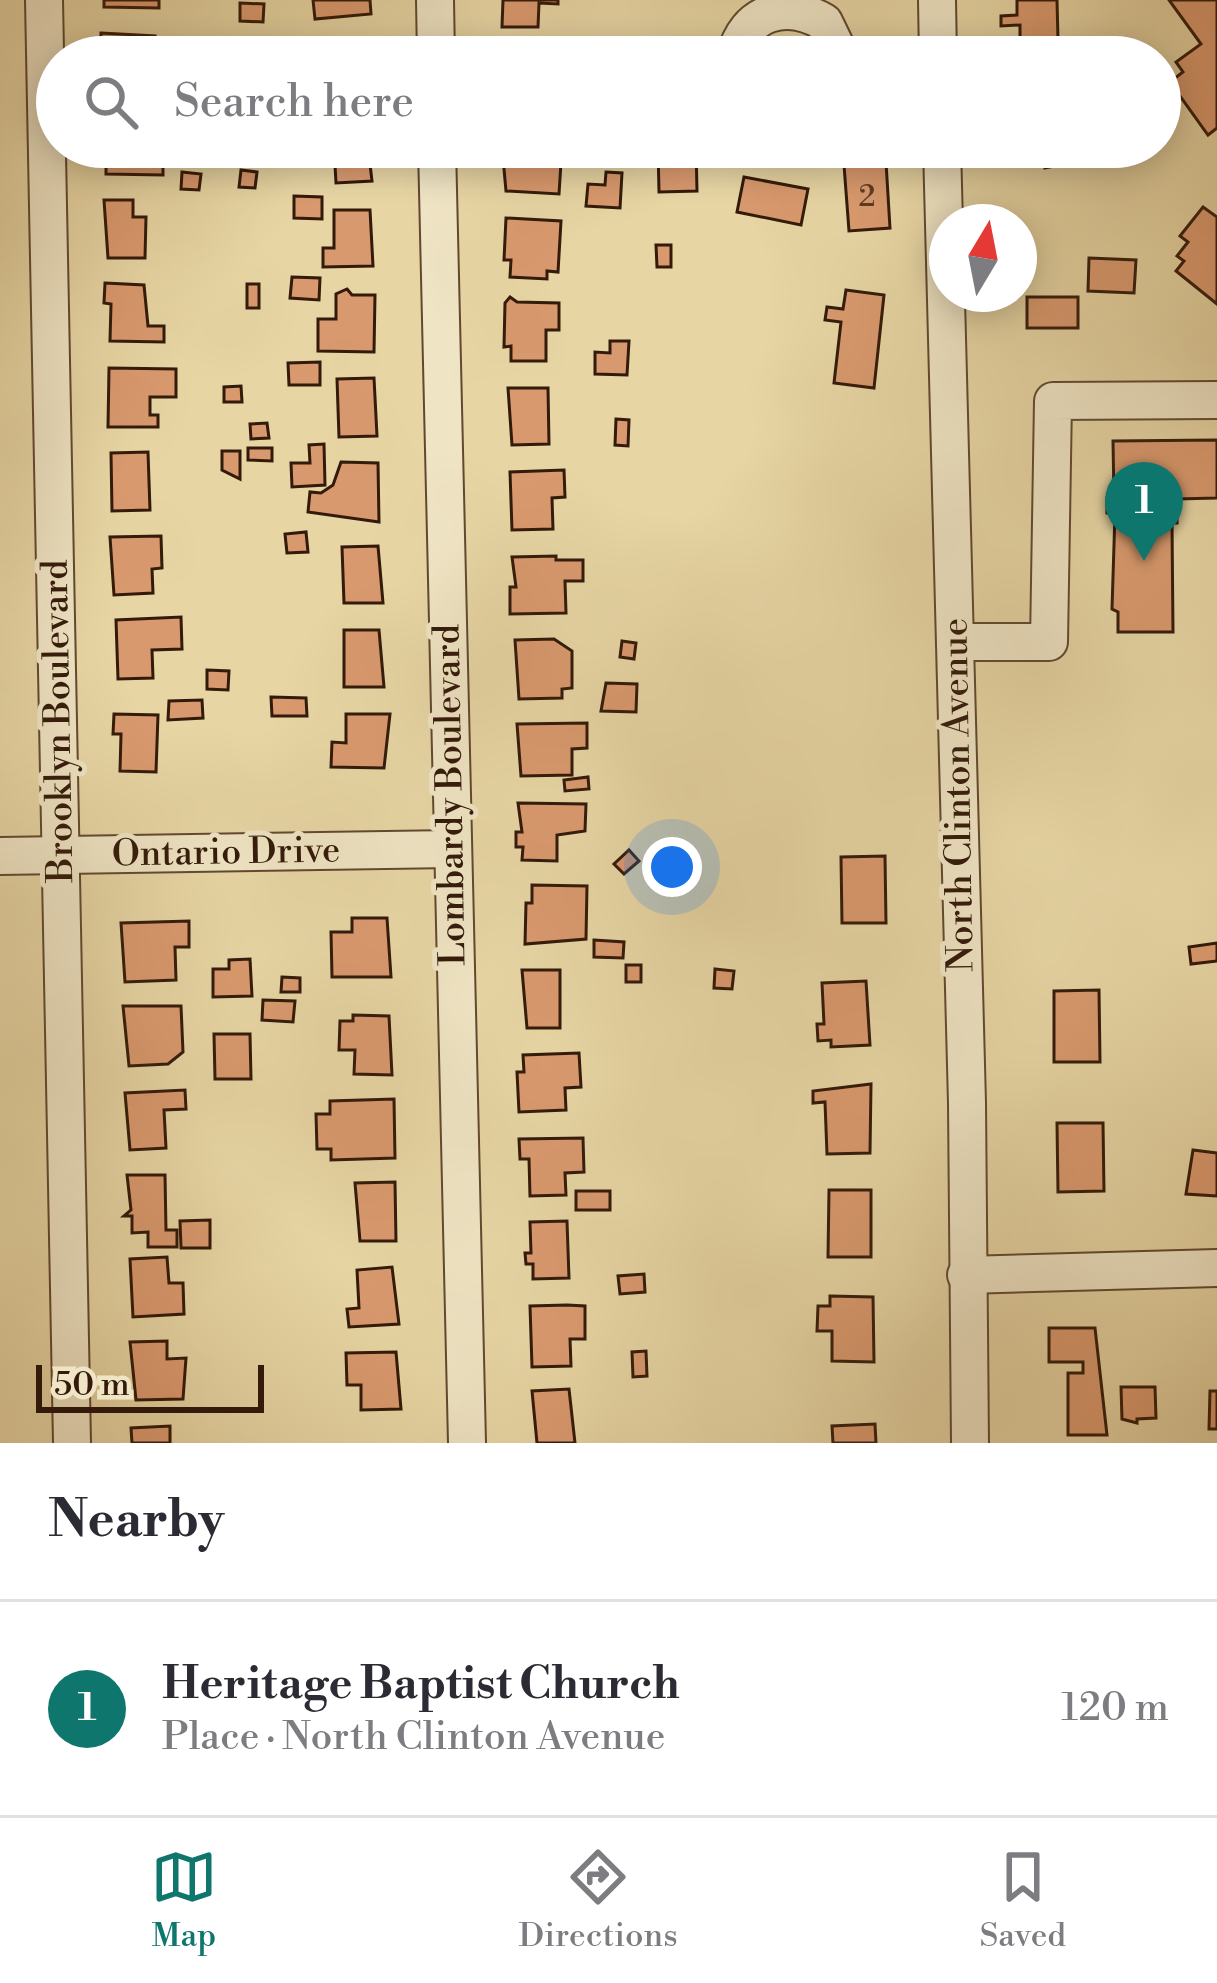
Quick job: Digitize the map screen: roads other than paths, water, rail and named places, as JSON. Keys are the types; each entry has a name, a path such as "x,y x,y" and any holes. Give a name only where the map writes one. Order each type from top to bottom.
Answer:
{"street":[{"name":"Brooklyn Boulevard","path":"44,0 45,36"},
{"path":"435,0 436,36"},
{"path":"937,0 938,36"},
{"path":"745,36 764,13 792,8 824,22 831,36"},
{"name":"Brooklyn Boulevard","path":"48,168 72,1443"},
{"name":"Lombardy Boulevard","path":"437,168 466,1443"},
{"name":"North Clinton Avenue","path":"943,168 970,1443"},
{"path":"955,642 1049,642 1053,400 1217,400"},
{"name":"Ontario Drive","path":"0,856 452,849"},
{"path":"966,1275 1217,1268"}],"place":[{"name":"Heritage Baptist Church","path":"1144,561"}]}
